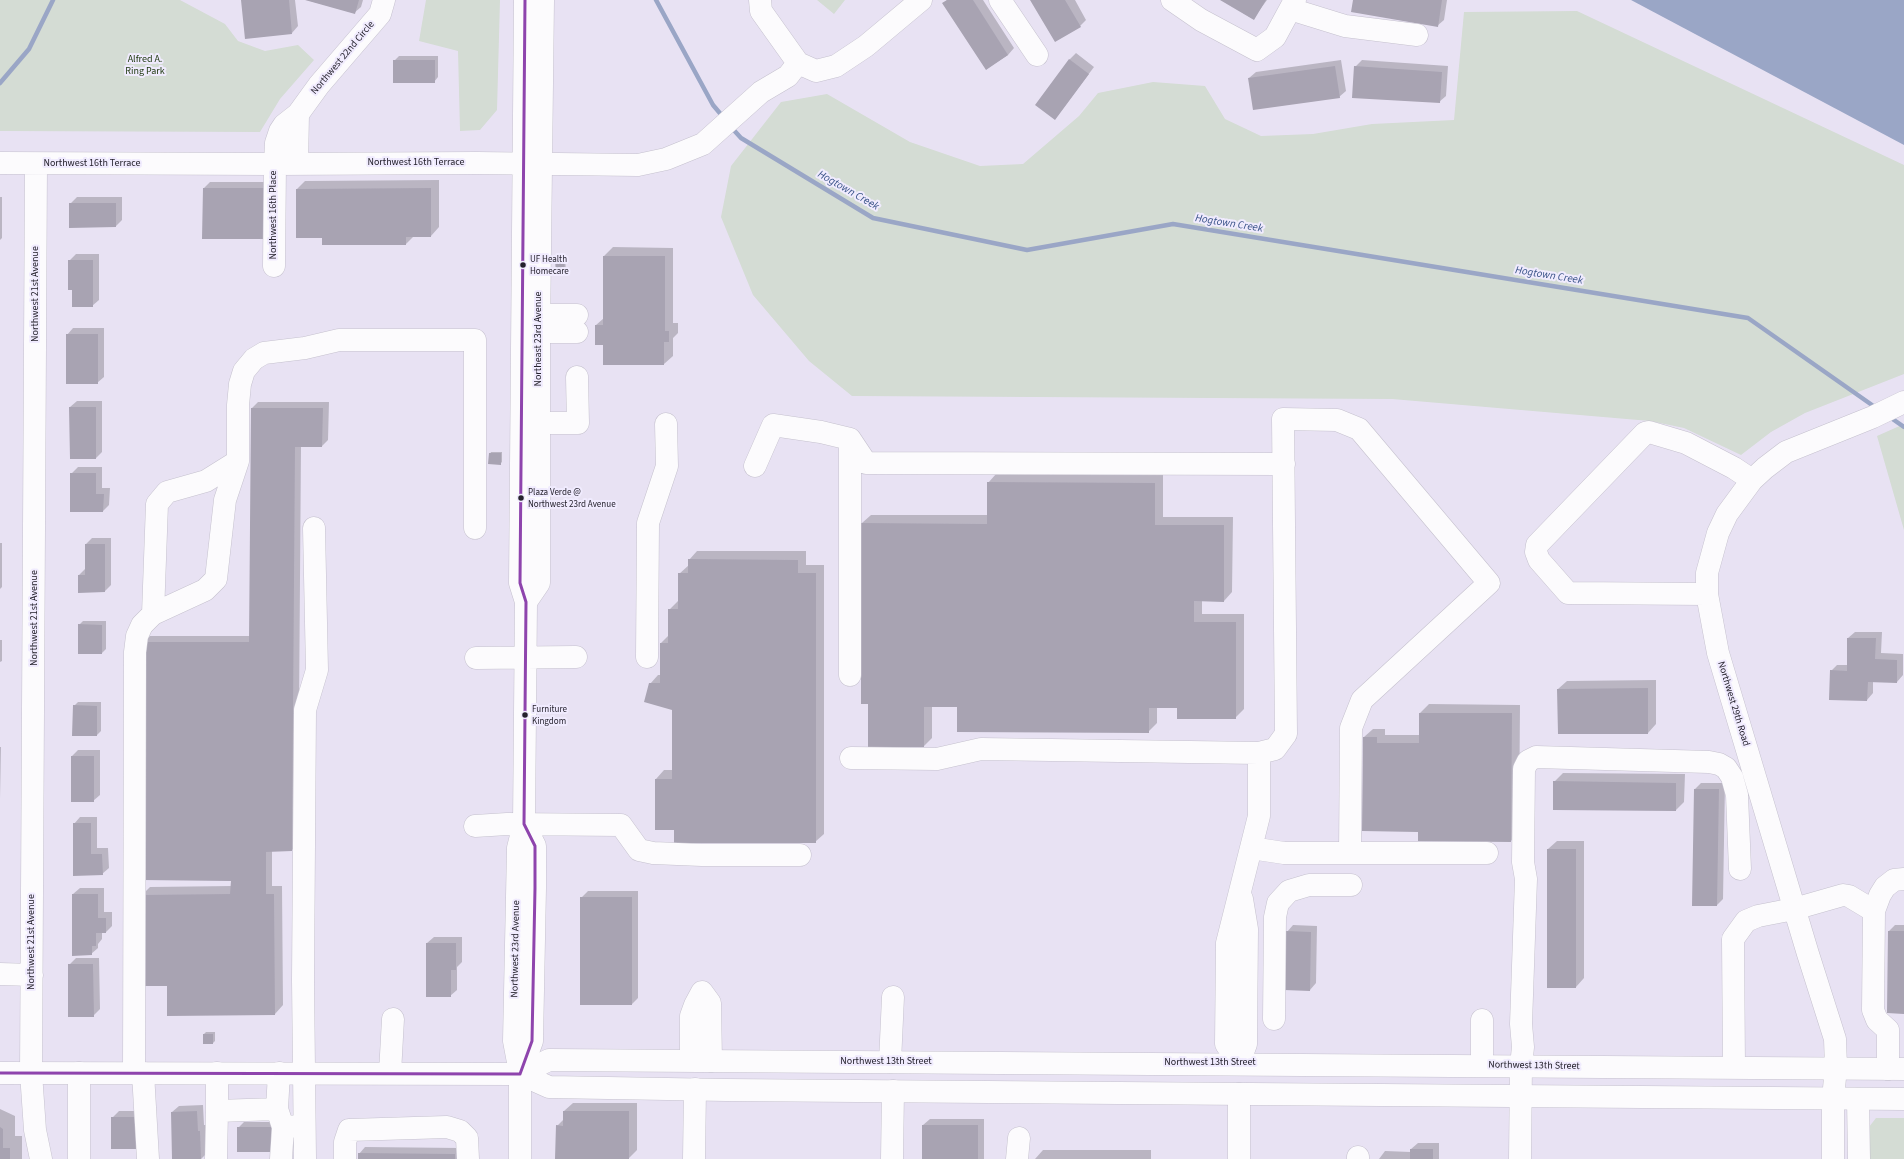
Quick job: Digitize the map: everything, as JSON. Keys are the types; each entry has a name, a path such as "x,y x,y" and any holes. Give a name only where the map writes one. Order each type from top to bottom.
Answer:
{"street":[{"name":"Northwest 22nd Circle","path":"275,164 276,143 280,131 284,125 298,114 319,85 380,14 384,0"},
{"name":"Northeast 23rd Avenue","path":"525,0 539,323 530,423 520,583 526,602 524,824 536,846 536,888"},
{"name":"Northeast 23rd Avenue","path":"530,423 533,164 543,0"},
{"path":"760,0 761,11 798,63 816,71 836,66 866,46 920,0"},
{"path":"1000,0 1037,55"},
{"path":"1172,0 1201,20 1257,50 1275,37 1292,4 1345,26 1417,35"},
{"name":"Northwest 16th Terrace","path":"0,163 638,165 666,159 703,144 761,92 788,76 798,63"},
{"path":"297,164 298,114"},
{"name":"Northwest 21st Avenue","path":"36,164 31,1073 35,1130 41,1159"},
{"name":"Northwest 16th Place","path":"274,266 275,164"},
{"path":"539,323 577,324"},
{"path":"148,1159 138,1073 135,652 140,631 153,614 205,590 216,579 225,500 238,461 240,384 244,371 254,359 264,353 305,348 339,340 475,340 475,528"},
{"path":"530,423 578,424 577,377"},
{"name":"Northwest 29th Road","path":"1833,1159 1833,1099 1836,1068 1835,1039 1794,909 1718,653 1707,594 1707,573 1718,534 1726,514 1752,480 1786,452 1873,417 1904,402"},
{"path":"851,758 937,759 981,749 1259,753 1276,750 1286,734 1283,419 1337,420 1359,429 1489,583 1362,700 1351,728 1350,854"},
{"path":"647,657 648,523 667,466 666,424"},
{"path":"756,466 773,425 821,432 850,439 866,463 1284,464"},
{"path":"1707,594 1568,593 1539,560 1536,552 1537,545 1645,433 1649,432 1686,443 1734,468 1752,480"},
{"path":"850,439 850,675"},
{"path":"153,614 157,504 167,492 206,481 238,461"},
{"path":"305,1159 303,936 305,710 317,670 314,528"},
{"path":"476,658 576,657"},
{"path":"1239,1159 1239,1063 1226,1044 1227,943 1259,816 1259,753"},
{"path":"1520,1159 1520,1096 1523,1047 1521,1024 1526,879 1523,862 1524,769 1528,761 1536,757 1701,762 1719,764 1726,768 1732,777 1738,795 1740,869"},
{"path":"475,826 524,824 621,825 640,850 653,853 702,856 800,855"},
{"name":"Northwest 23rd Avenue","path":"520,1159 520,1074 514,1033 518,848 524,824"},
{"path":"1251,848 1284,854 1487,853"},
{"path":"1896,1069 1896,1030 1877,1020 1873,1010 1874,911 1880,894 1885,887 1894,880 1904,879"},
{"path":"1274,1019 1275,917 1278,903 1289,891 1309,885 1351,885"},
{"name":"Northwest 23rd Avenue","path":"520,1074 532,1041 536,888"},
{"path":"1734,1067 1733,939 1746,921 1758,916 1794,909 1843,895 1849,896 1874,911"},
{"path":"0,974 32,975"},
{"path":"836,1091 867,1078 890,1062 894,996"},
{"path":"390,1074 393,1019"},
{"path":"1482,1020 1482,1065"},
{"name":"Northwest 13th Street","path":"520,1074 549,1060 1239,1063 1896,1069"},
{"path":"892,1159 893,1091 920,1074 959,1062"},
{"name":"Northwest 13th Street","path":"0,1072 520,1074 548,1087 836,1091 1904,1099"},
{"path":"79,1073 79,1159"},
{"path":"216,1159 217,1073"},
{"path":"279,1073 281,1159"},
{"path":"694,1159 695,1089"},
{"path":"1858,1099 1859,1159"},
{"path":"217,1110 280,1118 305,1126"},
{"path":"345,1159 345,1142 349,1130 447,1127 460,1131 467,1138 468,1159"}],"green space":[{"name":"Alfred A. Ring Park","path":"0,0 180,0 225,24 238,41 265,51 298,45 314,60 280,99 260,132 0,131"},
{"path":"426,0 500,0 497,110 480,130 460,131 458,51 419,41"},
{"path":"817,0 845,0 834,14"},
{"path":"1577,11 1904,165 1904,374 1805,413 1771,432 1741,455 1684,428 1650,421 1392,399 852,396 809,361 753,295 721,217 731,166 781,102 827,94 910,142 980,166 1023,164 1079,116 1098,93 1153,82 1205,86 1225,119 1261,136 1313,134 1372,124 1454,120 1464,12"},
{"path":"1904,424 1904,530 1877,436"},
{"path":"1876,1118 1904,1118 1904,1159 1863,1159 1862,1136"}],"water":[{"path":"1631,0 1904,0 1904,145"}],"building":[{"path":"241,0 289,0 292,34 245,39"},
{"path":"305,0 359,0 355,14"},
{"path":"947,0 973,0 1008,55 986,70 942,3"},
{"path":"1030,0 1065,0 1081,27 1055,42"},
{"path":"1220,0 1266,0 1254,20"},
{"path":"1353,0 1442,0 1438,27 1351,12"},
{"path":"1069,59 1089,74 1055,120 1035,105"},
{"path":"393,60 435,60 435,83 393,83"},
{"path":"1335,66 1340,98 1253,110 1248,78"},
{"path":"1354,66 1442,72 1440,103 1352,98"},
{"path":"203,188 264,188 264,239 202,239"},
{"path":"431,188 431,237 406,237 406,245 322,245 322,238 296,238 296,189"},
{"path":"69,203 116,203 116,227 69,228"},
{"path":"603,256 665,256 665,331 669,331 669,342 664,342 664,365 603,365 603,345 595,345 595,325 603,325"},
{"path":"555,259 564,259 565,274 556,274"},
{"path":"68,260 93,260 93,307 72,307 72,290 68,290"},
{"path":"66,334 98,334 98,384 66,384"},
{"path":"69,407 96,407 96,459 70,459"},
{"path":"251,408 323,408 322,447 295,447 292,851 266,852 266,894 274,894 275,1015 167,1016 167,986 141,986 141,895 230,894 231,881 141,880 142,642 249,642"},
{"path":"489,453 501,453 501,465 488,464"},
{"path":"70,473 96,473 96,494 104,494 103,512 70,512"},
{"path":"987,482 1155,483 1155,525 1224,525 1224,602 1194,601 1194,622 1236,622 1236,719 1177,719 1177,708 1149,708 1149,733 957,732 957,707 924,707 924,747 868,747 868,704 861,704 861,523 987,524"},
{"path":"85,544 105,544 105,592 78,593 78,575 85,575"},
{"path":"688,559 798,560 798,573 816,573 816,843 674,843 674,830 655,830 655,779 672,779 672,710 644,702 649,683 660,683 660,643 668,643 668,609 678,609 678,573 688,573"},
{"path":"78,624 102,625 102,654 78,654"},
{"path":"1847,638 1876,638 1875,659 1897,660 1897,683 1868,682 1867,701 1829,700 1830,670 1847,671"},
{"path":"1648,688 1648,734 1558,734 1557,689"},
{"path":"73,705 97,706 97,736 72,736"},
{"path":"1419,713 1512,713 1511,842 1418,841 1418,832 1362,831 1363,737 1377,737 1377,743 1419,743"},
{"path":"71,756 94,756 94,802 71,802"},
{"path":"1553,781 1676,783 1676,811 1553,810"},
{"path":"1694,789 1719,789 1717,906 1692,906"},
{"path":"73,823 91,823 91,854 102,854 103,875 73,876"},
{"path":"1547,849 1576,849 1576,988 1547,988"},
{"path":"72,894 98,894 98,918 106,918 106,933 96,933 96,946 92,946 92,955 72,956"},
{"path":"580,897 632,897 632,1005 580,1005"},
{"path":"1286,931 1311,932 1310,991 1284,990"},
{"path":"1888,931 1904,931 1904,1014 1887,1013"},
{"path":"426,943 456,943 456,970 451,970 451,997 426,997"},
{"path":"68,964 93,964 94,1017 68,1017"},
{"path":"203,1034 213,1034 213,1044 203,1044"},
{"path":"197,1111 198,1131 200,1131 201,1159 172,1159 171,1112"},
{"path":"563,1111 629,1111 629,1159 555,1159 556,1125 563,1126"},
{"path":"111,1117 139,1117 139,1149 111,1149"},
{"path":"922,1125 978,1125 978,1159 922,1159"},
{"path":"0,1127 3,1129 3,1148 10,1148 10,1159 0,1159"},
{"path":"237,1127 274,1127 274,1152 237,1152"},
{"path":"1410,1149 1433,1149 1433,1159 1410,1159"},
{"path":"358,1153 455,1154 455,1159 358,1159"}],"waterway":[{"path":"0,83 29,49 53,0"},
{"name":"Hogtown Creek","path":"656,0 713,105 724,118"},
{"name":"Hogtown Creek","path":"731,127 741,138 873,218 1027,250 1173,224 1748,318 1872,405"},
{"name":"Hogtown Creek","path":"1894,420 1904,427"}],"transit line":[{"path":"520,1074 532,1041 535,888 535,846 524,824 526,602 520,583 525,0"},
{"path":"0,1073 520,1074"}],"place":[{"name":"UF Health Homecare","path":"523,265"},
{"name":"Plaza Verde @ Northwest 23rd Avenue","path":"521,498"},
{"name":"Furniture Kingdom","path":"525,715"}]}
